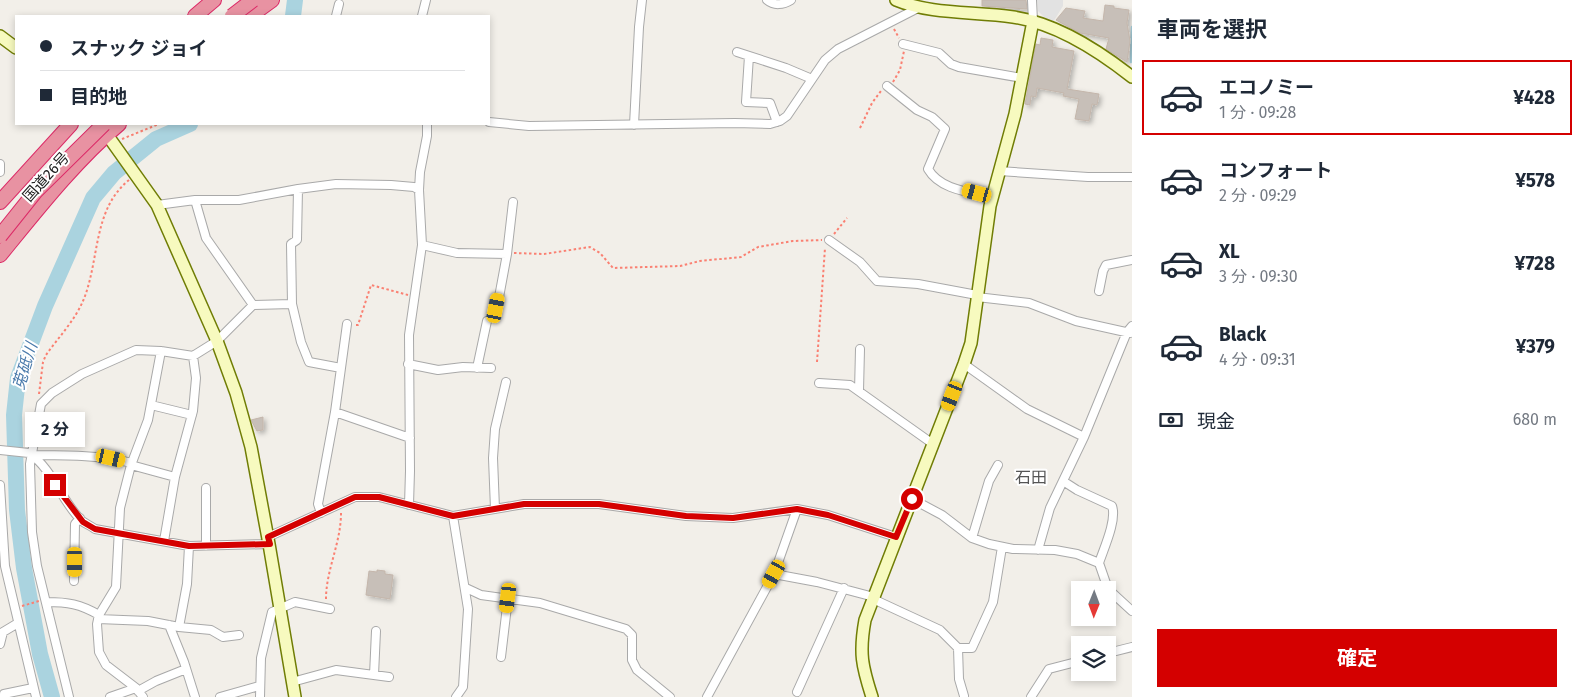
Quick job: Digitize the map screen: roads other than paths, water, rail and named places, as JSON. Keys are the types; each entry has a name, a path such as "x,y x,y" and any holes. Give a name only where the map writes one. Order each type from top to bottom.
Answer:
{"highway":[{"path":"196,15 214,0"},
{"path":"234,15 258,5"},
{"name":"国道26号","path":"0,202 70,125"},
{"name":"国道26号","path":"0,255 106,131 117,125"},
{"path":"0,236 36,191 106,131"}],"street":[{"path":"422,15 426,0"},
{"path":"634,124 638,27 642,0"},
{"path":"767,0 778,5 791,0"},
{"path":"896,0 1033,21 1082,43 1132,77"},
{"path":"872,697 862,665 865,620 971,343 992,197 1015,114 1033,21 1032,0"},
{"path":"336,15 339,4"},
{"path":"490,122 529,126 770,124 787,116 825,60 838,49 924,5"},
{"path":"0,36 15,47"},
{"path":"903,44 939,53 952,64 959,67 1022,78"},
{"path":"737,52 812,79"},
{"path":"749,56 746,102 770,103 777,122"},
{"path":"887,86 945,129 928,168 933,177 946,186 992,197"},
{"path":"409,505 409,335 422,245 419,190 427,125"},
{"path":"106,131 157,205 216,341 244,417 269,541 295,697"},
{"path":"0,164 0,172"},
{"path":"1000,171 1088,177 1132,177"},
{"path":"157,205 195,200 239,200 336,184 391,185 414,187 419,190"},
{"path":"298,189 298,240 291,244 292,304 301,342 309,362 341,368"},
{"path":"195,200 206,238 253,305"},
{"path":"496,308 507,254 513,202"},
{"path":"829,240 860,262 877,281 918,284 977,296 1028,303 1076,320 1130,331 1084,437 1050,508 1038,550"},
{"path":"422,245 458,253 507,254"},
{"path":"1099,291 1106,265 1132,260"},
{"path":"69,697 55,647 37,566 32,532 30,454 41,404 52,394 82,374 136,350 162,351 193,356 216,341 253,305 292,304"},
{"path":"477,368 487,322"},
{"path":"321,513 318,504 335,412 348,324"},
{"path":"859,391 860,349"},
{"path":"139,692 106,665 99,652 97,624 116,587 120,508 132,464 148,420 162,351"},
{"path":"164,541 175,477 195,396 196,378 193,356"},
{"path":"408,364 438,370 463,367 491,368"},
{"path":"964,364 1027,409 1084,437"},
{"path":"495,509 492,458 495,429 506,382"},
{"path":"818,383 850,385 933,444"},
{"path":"151,406 192,414"},
{"path":"335,412 410,438"},
{"path":"0,450 30,454 111,458 175,477"},
{"path":"30,454 46,470 65,500 80,518 95,529 189,546 269,541 355,497 379,497 453,516 524,504 599,504 686,516 733,518 797,509 828,515 896,537"},
{"path":"972,538 989,481 998,465"},
{"path":"1063,481 1077,490 1112,506 1112,522 1099,563 1108,589 1132,611"},
{"path":"0,485 5,566 36,697"},
{"path":"206,488 206,546"},
{"path":"912,499 942,515 972,538 1002,547 1055,550 1077,554 1099,563"},
{"path":"707,697 774,574 797,509"},
{"path":"453,516 468,609 462,687 456,697"},
{"path":"74,581 75,524 80,518"},
{"path":"179,627 187,584 189,546"},
{"path":"958,648 972,648 982,628 993,602 1002,547"},
{"path":"774,574 844,588 874,598 940,630 958,648 960,679 964,696"},
{"path":"466,588 481,595 540,603 626,629 632,635 632,660 637,670 670,697"},
{"path":"797,692 844,588"},
{"path":"501,657 508,598"},
{"path":"46,601 66,602 84,606 99,617 148,621 179,627 211,630 223,637 239,635"},
{"path":"260,697 261,658 272,612 295,602 328,608"},
{"path":"0,644 3,632 18,623"},
{"path":"169,625 195,697"},
{"path":"374,675 376,631"},
{"path":"1116,651 1132,647"},
{"path":"1031,697 1049,669 1071,663"},
{"path":"110,697 139,692 156,681 186,669"},
{"path":"292,682 336,670 389,677"},
{"path":"220,697 260,686"},
{"path":"4,697 4,694 33,688"}],"waterway":[{"name":"莵砥川","path":"293,15 295,0"},
{"path":"1131,62 1132,27"},
{"name":"莵砥川","path":"52,697 40,654 24,568 17,510 14,415 18,378 45,306 93,198 114,173 156,139 188,125"}],"district":[{"name":"石田","path":"1031,477"}]}
